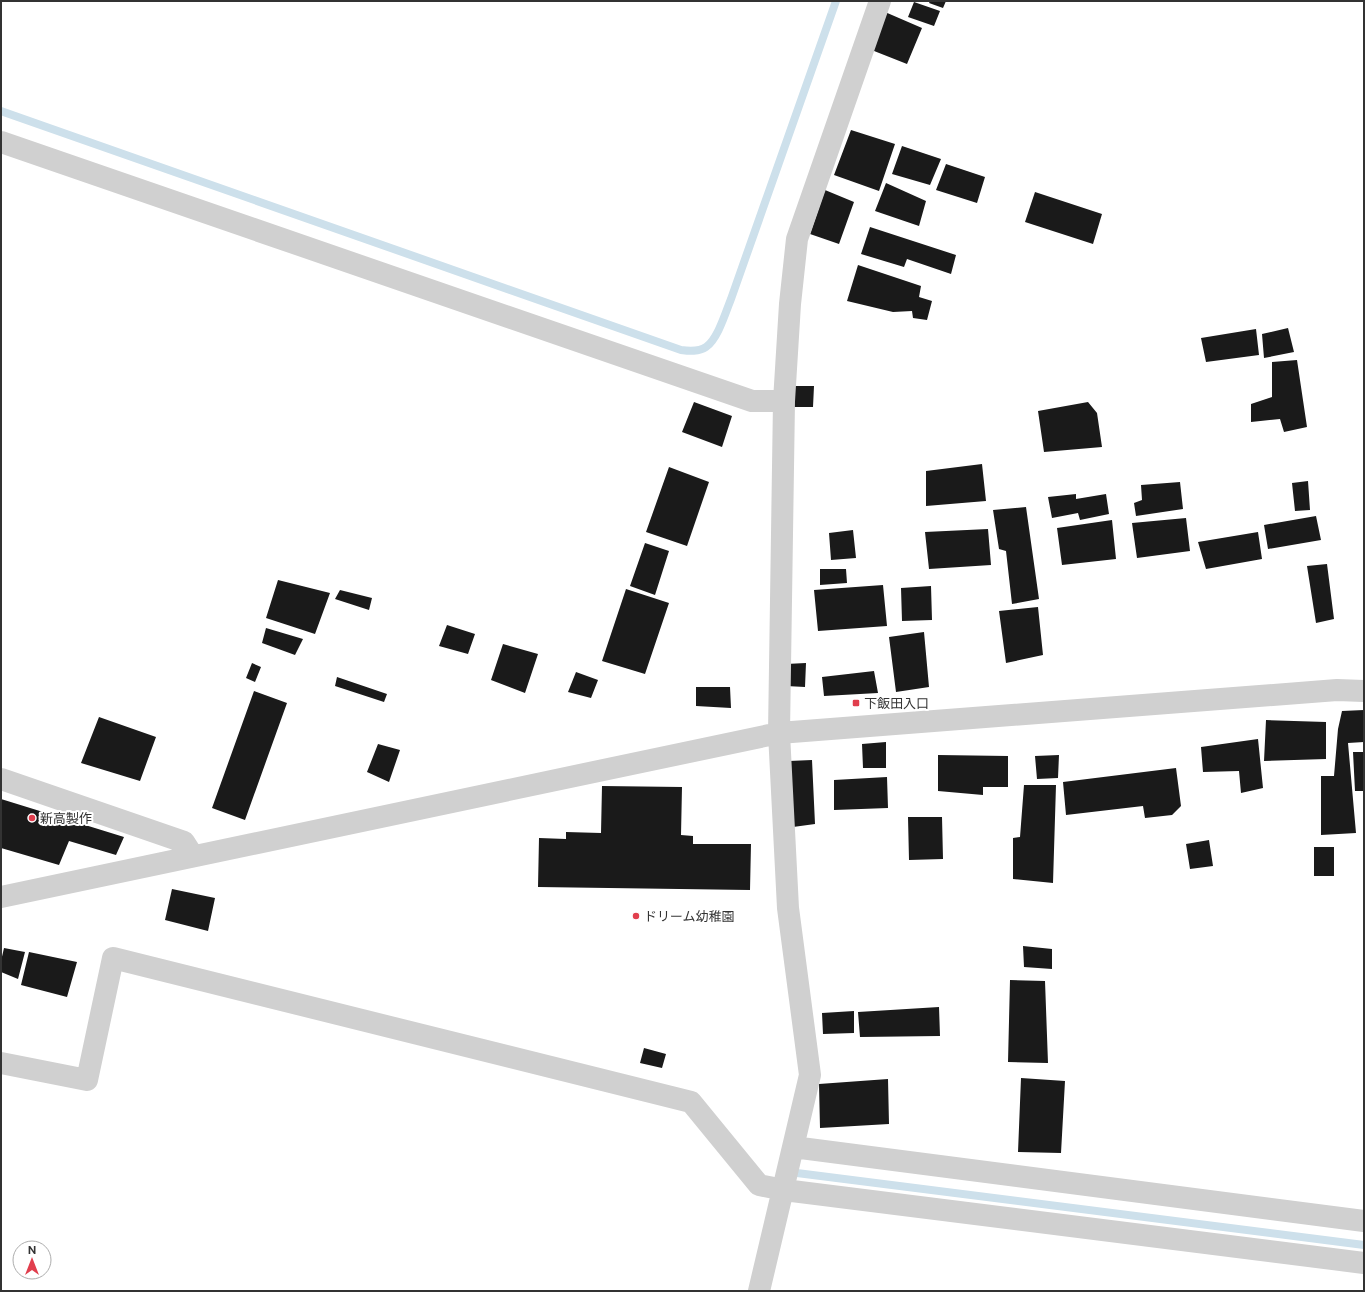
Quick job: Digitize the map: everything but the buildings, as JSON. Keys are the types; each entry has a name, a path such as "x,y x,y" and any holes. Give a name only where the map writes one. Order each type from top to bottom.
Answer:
{"street":[{"path":"759,1291 810,1075 788,908 779,733 784,401 790,304 797,239 880,1"},
{"path":"1,142 752,401 784,401"},
{"path":"1,897 779,733 1338,690 1364,690"},
{"path":"1,779 184,842 193,856"},
{"path":"1,1063 87,1080 113,958 691,1102 759,1185 785,1183 1364,1263"},
{"path":"792,1151 1364,1221"}],"waterway":[{"path":"1,111 681,350 691,351 703,349 710,343 718,331 724,317 836,1"},
{"path":"789,1172 1364,1245"}],"place":[{"name":"下飯田入口","path":"856,703"},
{"name":"新高製作","path":"32,818"},
{"name":"ドリーム幼稚園","path":"636,916"}]}
